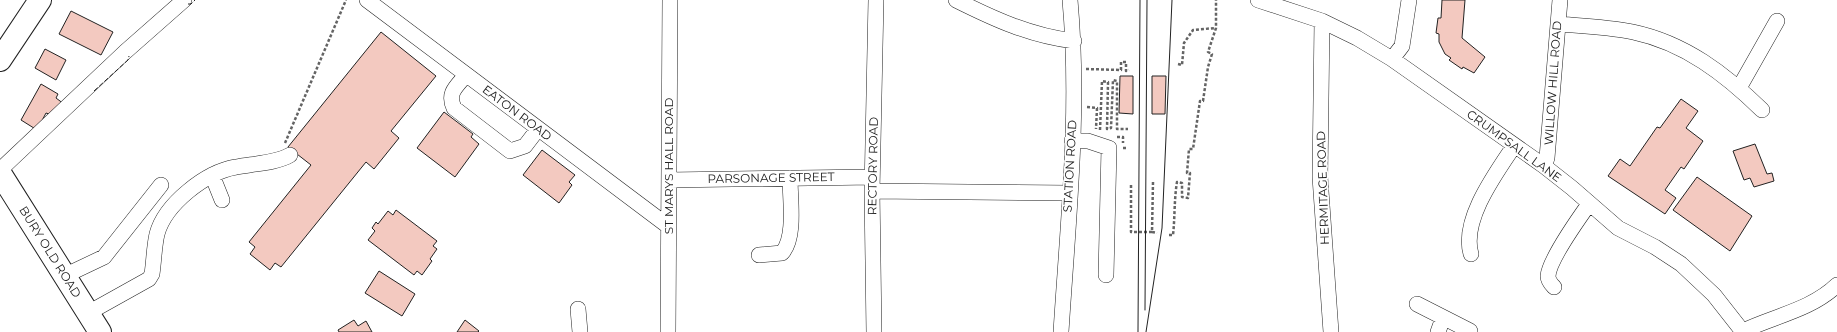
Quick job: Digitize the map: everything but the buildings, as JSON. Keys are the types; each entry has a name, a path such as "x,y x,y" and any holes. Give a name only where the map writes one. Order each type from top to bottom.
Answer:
{"highway":[{"path":"0,60 40,0"},
{"name":"BURY OLD ROAD","path":"0,171 6,188 100,332"}],"street":[{"path":"0,171 125,52 184,0"},
{"name":"EATON ROAD","path":"367,0 668,226"},
{"name":"ST MARYS HALL ROAD","path":"668,332 670,0"},
{"name":"RECTORY ROAD","path":"874,332 872,184 876,0"},
{"path":"956,0 1002,23 1058,40 1074,41"},
{"name":"STATION ROAD","path":"1061,332 1072,140 1074,68 1074,41 1070,0"},
{"name":"CRUMPSALL LANE","path":"1258,0 1276,3 1322,21 1357,38 1392,59 1544,166 1618,228 1655,247 1681,264 1714,295 1743,332"},
{"path":"1392,59 1402,46 1409,0"},
{"name":"WILLOW HILL ROAD","path":"1544,166 1547,158 1560,0"},
{"name":"HERMITAGE ROAD","path":"1322,21 1320,177 1331,332"},
{"path":"1739,88 1777,21"},
{"path":"1558,24 1613,29 1656,39 1679,47 1702,60 1739,88 1762,110"},
{"path":"466,75 451,95 451,101 454,108 510,151 525,146 538,129"},
{"path":"1072,140 1088,141 1109,148 1106,275"},
{"path":"1470,254 1468,241 1479,203 1485,189 1514,146"},
{"path":"88,313 149,279 152,274 157,234 161,225 181,198 196,185 224,169 279,159 285,150"},
{"path":"212,175 222,200"},
{"path":"759,255 782,253 788,242 790,232 790,178"},
{"name":"PARSONAGE STREET","path":"669,180 790,178 962,192 1069,193"},
{"path":"64,276 104,257 161,185"},
{"path":"1554,287 1548,275 1570,230 1589,204"},
{"path":"1743,332 1762,322 1804,307 1827,295 1837,285"},
{"path":"1417,304 1441,325 1470,331"},
{"path":"578,309 580,332"}],"path":[{"path":"285,150 285,143 346,0"},
{"path":"1168,235 1173,235 1175,220 1174,205 1177,182 1182,183 1182,197 1188,198 1190,173 1187,173 1189,149 1193,149 1200,101 1203,101 1208,67 1212,54 1208,52 1216,28 1216,0"},
{"path":"1178,64 1182,65 1184,43 1193,30 1216,28"},
{"path":"1074,68 1121,70 1121,62 1126,62 1126,70 1129,70"},
{"path":"1072,108 1097,108 1096,130 1101,130 1102,81 1108,82 1107,129 1111,128 1113,80 1117,81 1117,129 1128,129"},
{"path":"1122,148 1128,148"},
{"path":"1152,232 1153,182"},
{"path":"1131,185 1131,232 1152,232 1157,234"}],"tram line":[{"path":"1138,332 1140,0"},
{"path":"1145,310 1147,0"},
{"path":"1146,332 1162,228 1172,0"}],"fence":[{"path":"188,4 191,4 195,0"},
{"path":"94,91 128,60 129,56"}]}
